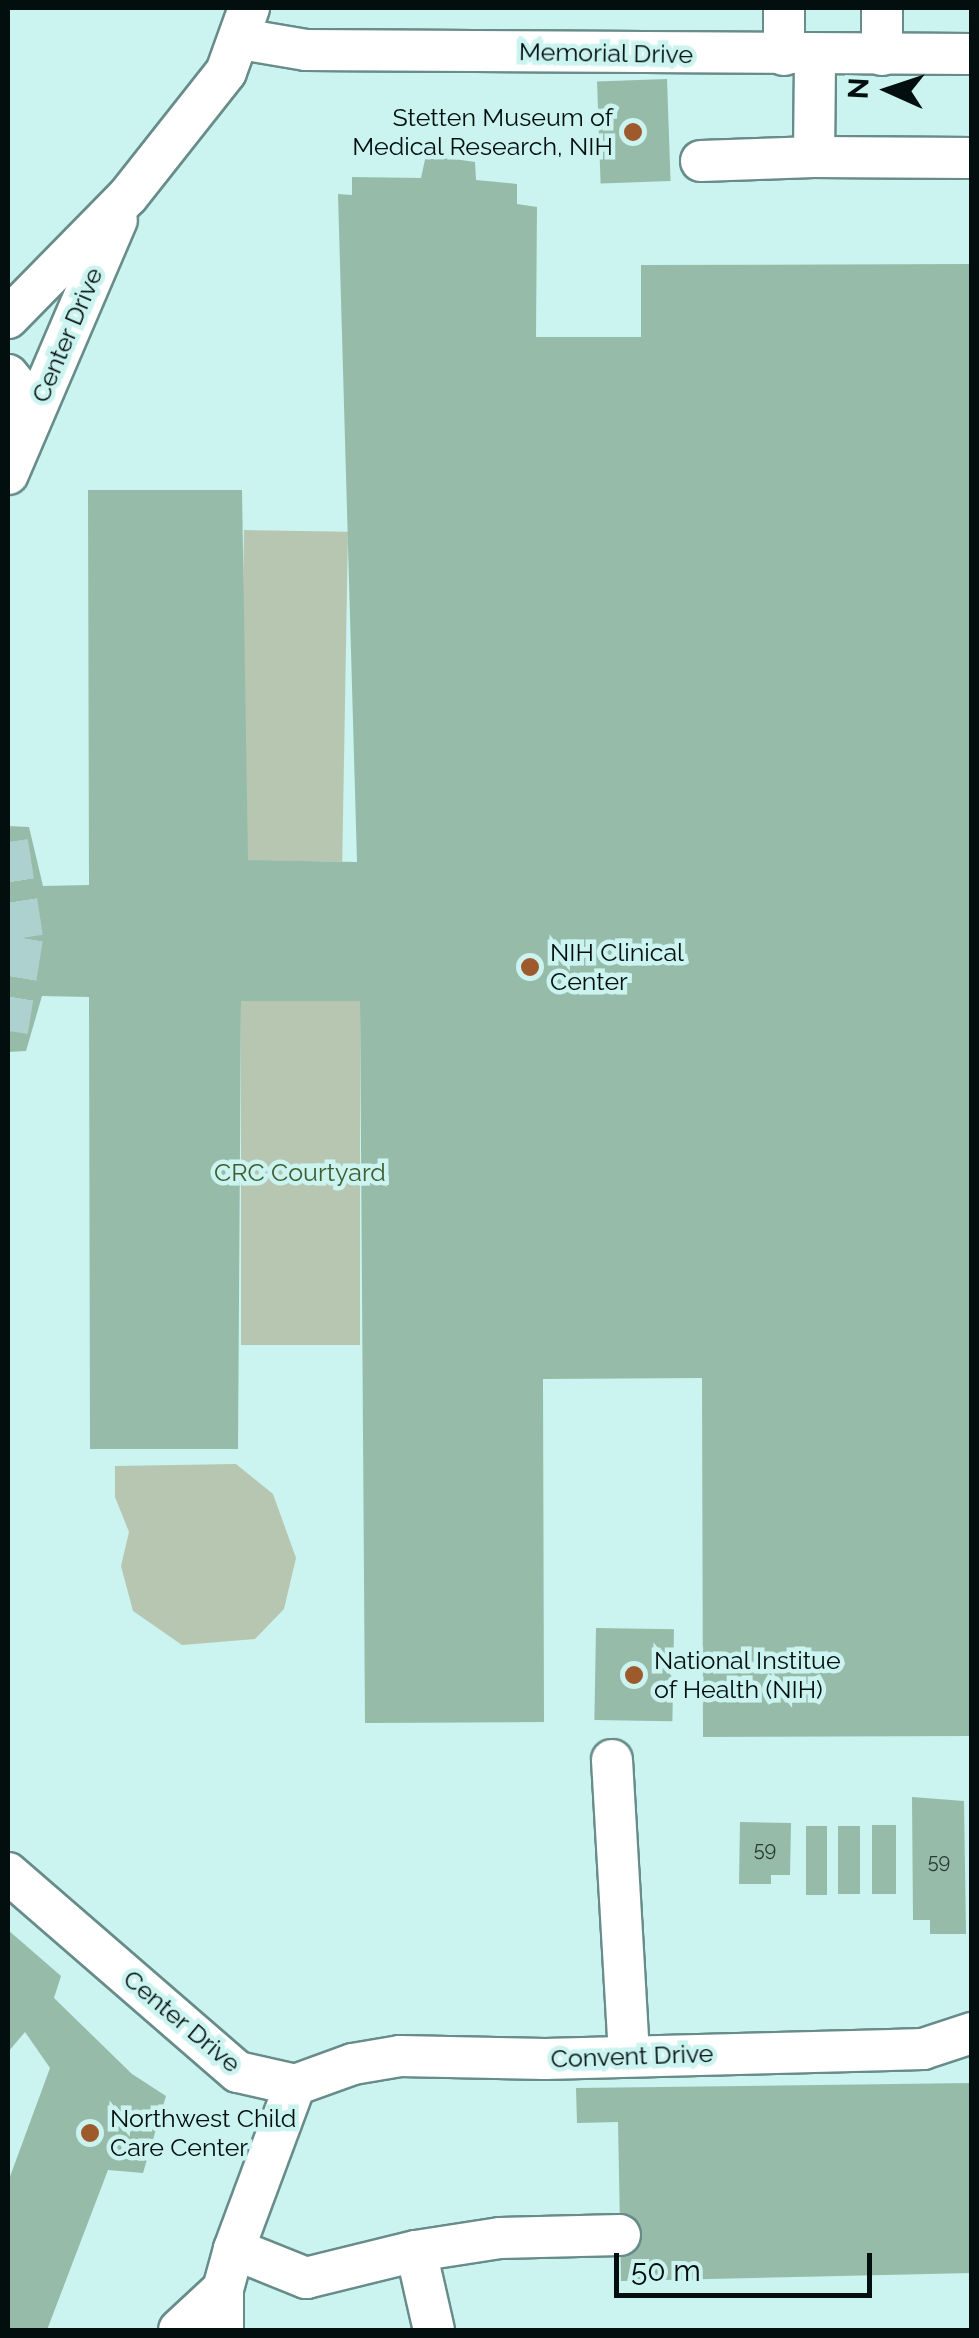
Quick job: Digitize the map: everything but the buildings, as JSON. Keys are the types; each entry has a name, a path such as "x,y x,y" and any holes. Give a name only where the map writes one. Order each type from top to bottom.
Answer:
{"street":[{"path":"784,8 800,55 814,158"},
{"path":"882,8 882,54"},
{"name":"Memorial Drive","path":"245,24 306,50 972,54"},
{"name":"Center Drive","path":"8,318 128,196 226,72 245,24"},
{"path":"701,161 972,158"},
{"name":"Center Drive","path":"8,474 128,196"},
{"path":"8,375 21,391 25,433"},
{"path":"612,1760 628,2052"},
{"name":"Center Drive","path":"8,1873 238,2072 294,2085"},
{"name":"Convent Drive","path":"294,2085 353,2064 400,2056 545,2059 628,2052 923,2049 972,2032"},
{"path":"223,2330 223,2289 234,2250 294,2085"},
{"path":"234,2250 306,2278 416,2251 500,2238 620,2236"},
{"path":"416,2251 434,2330"},
{"path":"179,2330 223,2289"}],"green space":[{"path":"244,530 348,532 342,862 238,860"},
{"name":"CRC Courtyard","path":"241,1001 360,1001 360,1345 241,1345"},
{"path":"236,1464 273,1494 296,1558 284,1609 255,1639 182,1645 133,1611 121,1566 129,1532 115,1497 115,1466"}],"tunnel":[{"path":"8,842 23,938 8,1031"}],"place":[{"name":"Stetten Museum of Medical Research, NIH","path":"633,132"},
{"name":"NIH Clinical Center","path":"530,967"},
{"name":"National Institue of Health (NIH)","path":"634,1675"},
{"name":"Northwest Child Care Center","path":"90,2133"}]}
